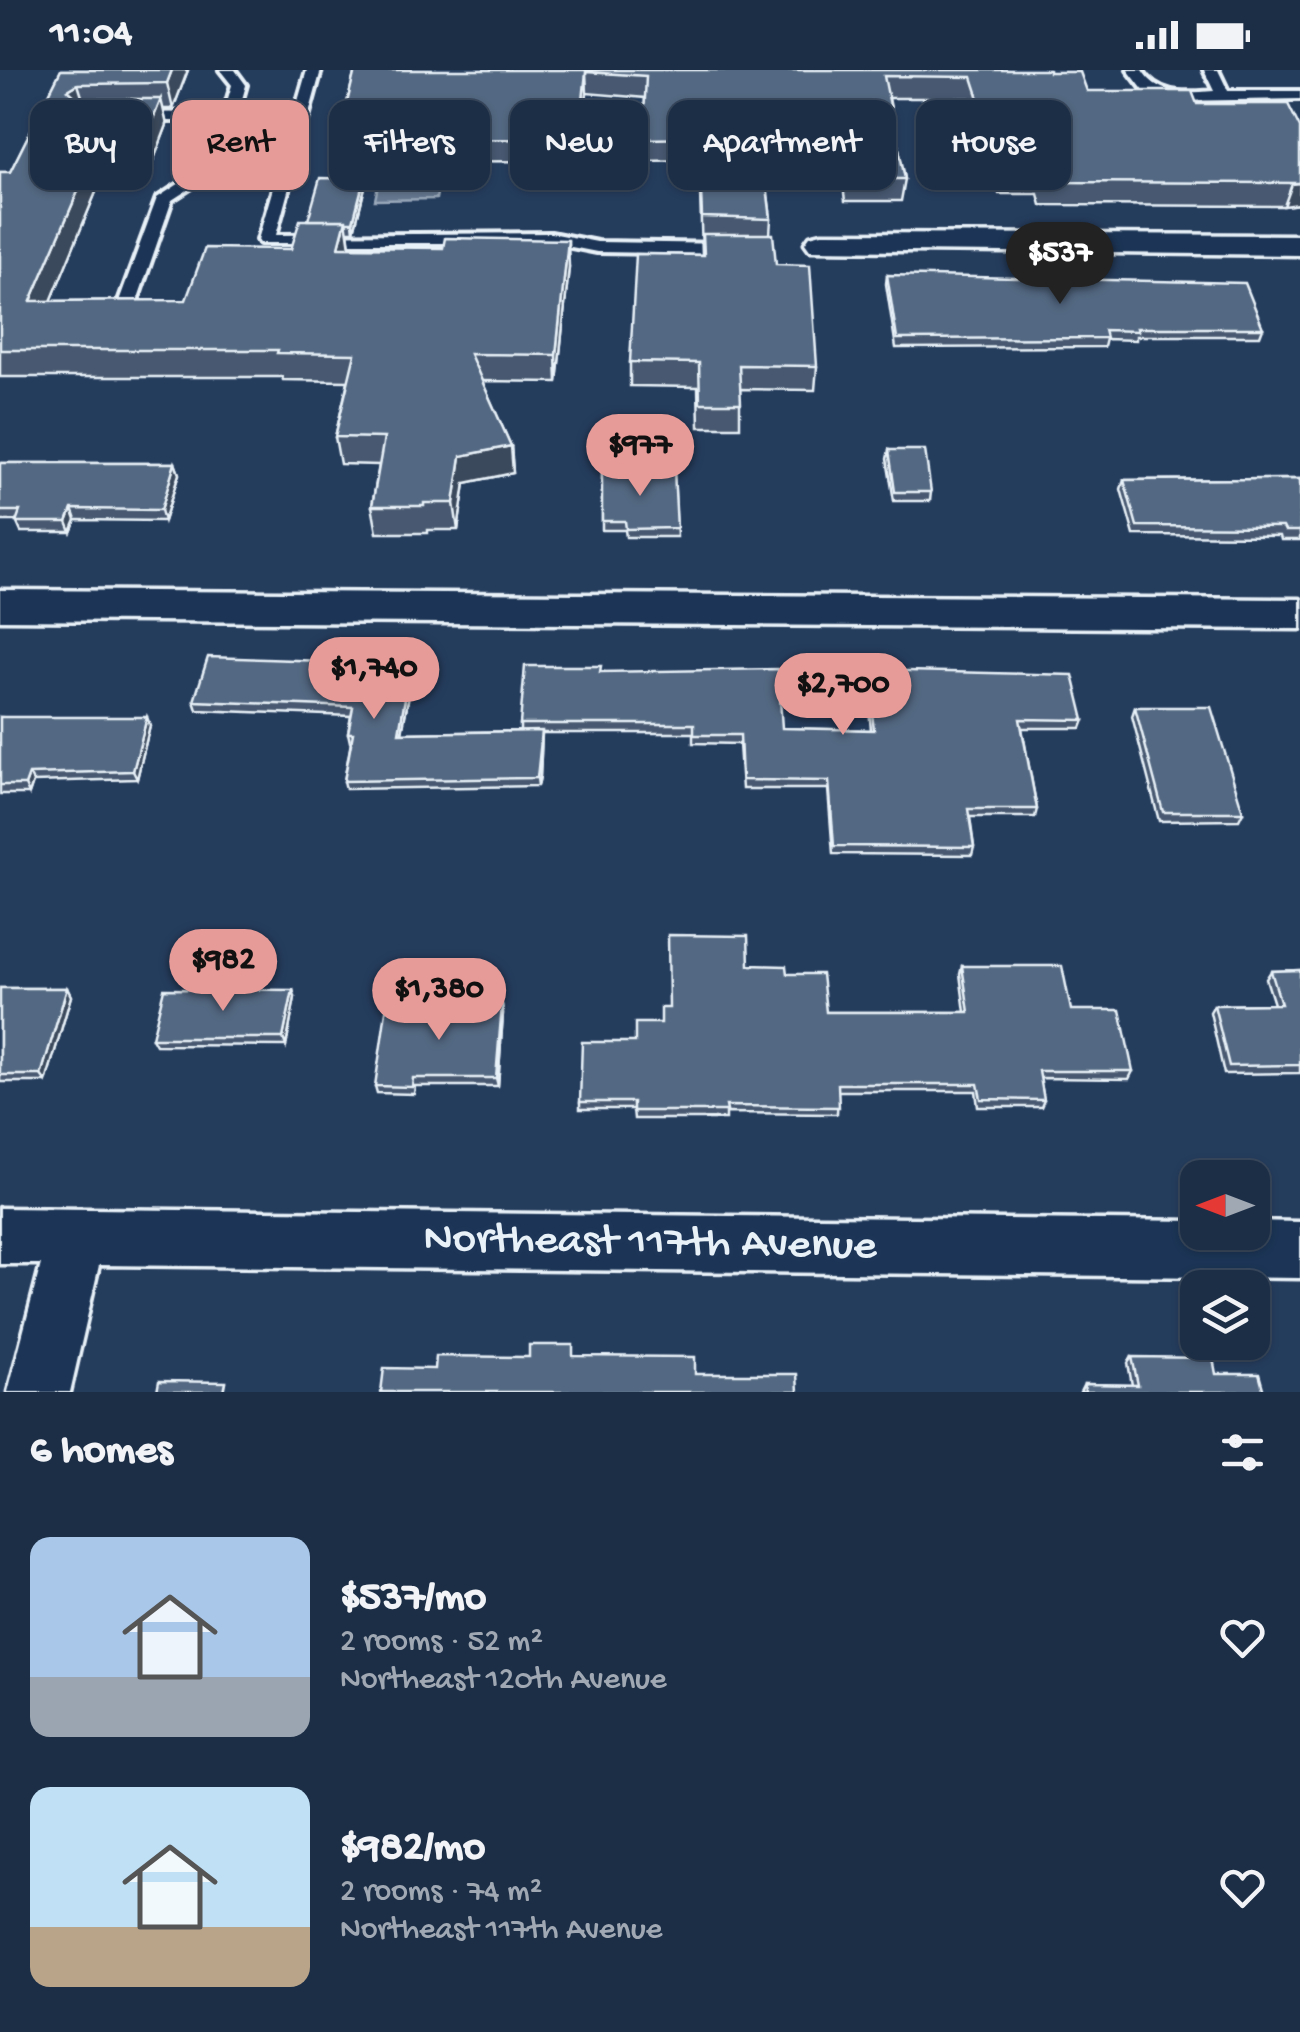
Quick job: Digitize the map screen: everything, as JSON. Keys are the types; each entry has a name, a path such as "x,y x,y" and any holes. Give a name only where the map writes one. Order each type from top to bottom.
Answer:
{"street":[{"path":"822,243 1300,246"},
{"path":"0,604 1300,614"},
{"name":"Northeast 117th Avenue","path":"0,1236 1300,1250"},
{"path":"39,1392 76,1238"}],"lane":[{"path":"227,70 240,85 235,100"},
{"path":"314,70 266,240 551,238 597,247 750,250"},
{"path":"1135,70 1142,87 1161,96 1300,96"},
{"path":"1211,70 1223,95"},
{"path":"127,304 165,198 178,190"}],"water":[{"path":"377,190 438,190 436,199 375,200"}],"building":[{"path":"61,70 172,70 167,83 78,84 68,90 78,99 161,99 152,122 152,100 46,100"},
{"path":"355,70 1080,72 1087,91 1192,91 1197,104 1288,104 1300,128 1300,183 1071,182 1071,100 980,100 972,77 884,76 889,100 668,100 668,139 648,139 646,76 586,72 583,100 510,100 510,139 490,139 490,100 348,100"},
{"path":"30,132 30,190 79,190 31,301 186,300 205,248 291,249 300,220 346,220 339,247 443,248 445,238 568,240 556,355 470,354 511,446 461,456 454,503 372,506 384,438 335,437 355,354 277,353 278,350 0,350 0,172 10,172"},
{"path":"896,135 905,179 896,179"},
{"path":"320,178 329,178 329,190 361,190 353,222 308,220"},
{"path":"701,190 767,190 771,219 702,217"},
{"path":"703,234 773,234 776,264 810,265 817,366 739,365 741,403 700,403 699,363 630,362 636,254 704,255"},
{"path":"887,275 1245,283 1263,328 1104,330 1106,338 897,339"},
{"path":"889,450 925,450 931,492 895,492"},
{"path":"0,463 175,463 161,510 72,509 67,522 16,522 20,511 0,511"},
{"path":"674,471 677,528 626,529 625,521 602,521 602,472"},
{"path":"1300,479 1300,531 1285,531 1283,527 1137,526 1124,480"},
{"path":"208,657 323,661 321,672 399,672 397,680 408,680 399,733 542,731 537,778 344,781 353,733 348,733 353,707 194,701"},
{"path":"525,666 601,666 600,672 778,669 782,728 874,730 867,670 1073,675 1084,720 1020,719 1037,809 968,809 974,847 834,846 829,781 742,780 740,735 694,735 694,724 520,724"},
{"path":"1135,707 1211,707 1243,812 1163,812"},
{"path":"0,717 147,717 133,771 29,774 25,785 0,785"},
{"path":"668,935 748,936 749,965 786,966 787,974 822,974 826,1012 969,1012 962,966 1062,966 1071,1010 1120,1010 1133,1071 1039,1071 1044,1100 981,1099 978,1084 838,1084 839,1107 726,1106 727,1111 633,1111 633,1102 580,1102 582,1042 635,1042 635,1023 661,1023 661,1008 669,1008"},
{"path":"1300,970 1300,1065 1229,1066 1214,1005 1281,1004 1271,971"},
{"path":"0,988 67,988 41,1075 0,1075"},
{"path":"164,989 293,990 283,1038 152,1038"},
{"path":"387,1004 502,1005 496,1078 413,1078 412,1087 375,1086"},
{"path":"529,1345 573,1345 573,1356 695,1357 695,1374 797,1374 798,1392 381,1392 384,1368 435,1369 436,1356 529,1357"},
{"path":"1132,1357 1180,1358 1213,1360 1216,1374 1259,1374 1264,1392 1085,1392 1084,1384 1138,1385"},
{"path":"159,1381 226,1382 224,1392 157,1392"}]}
